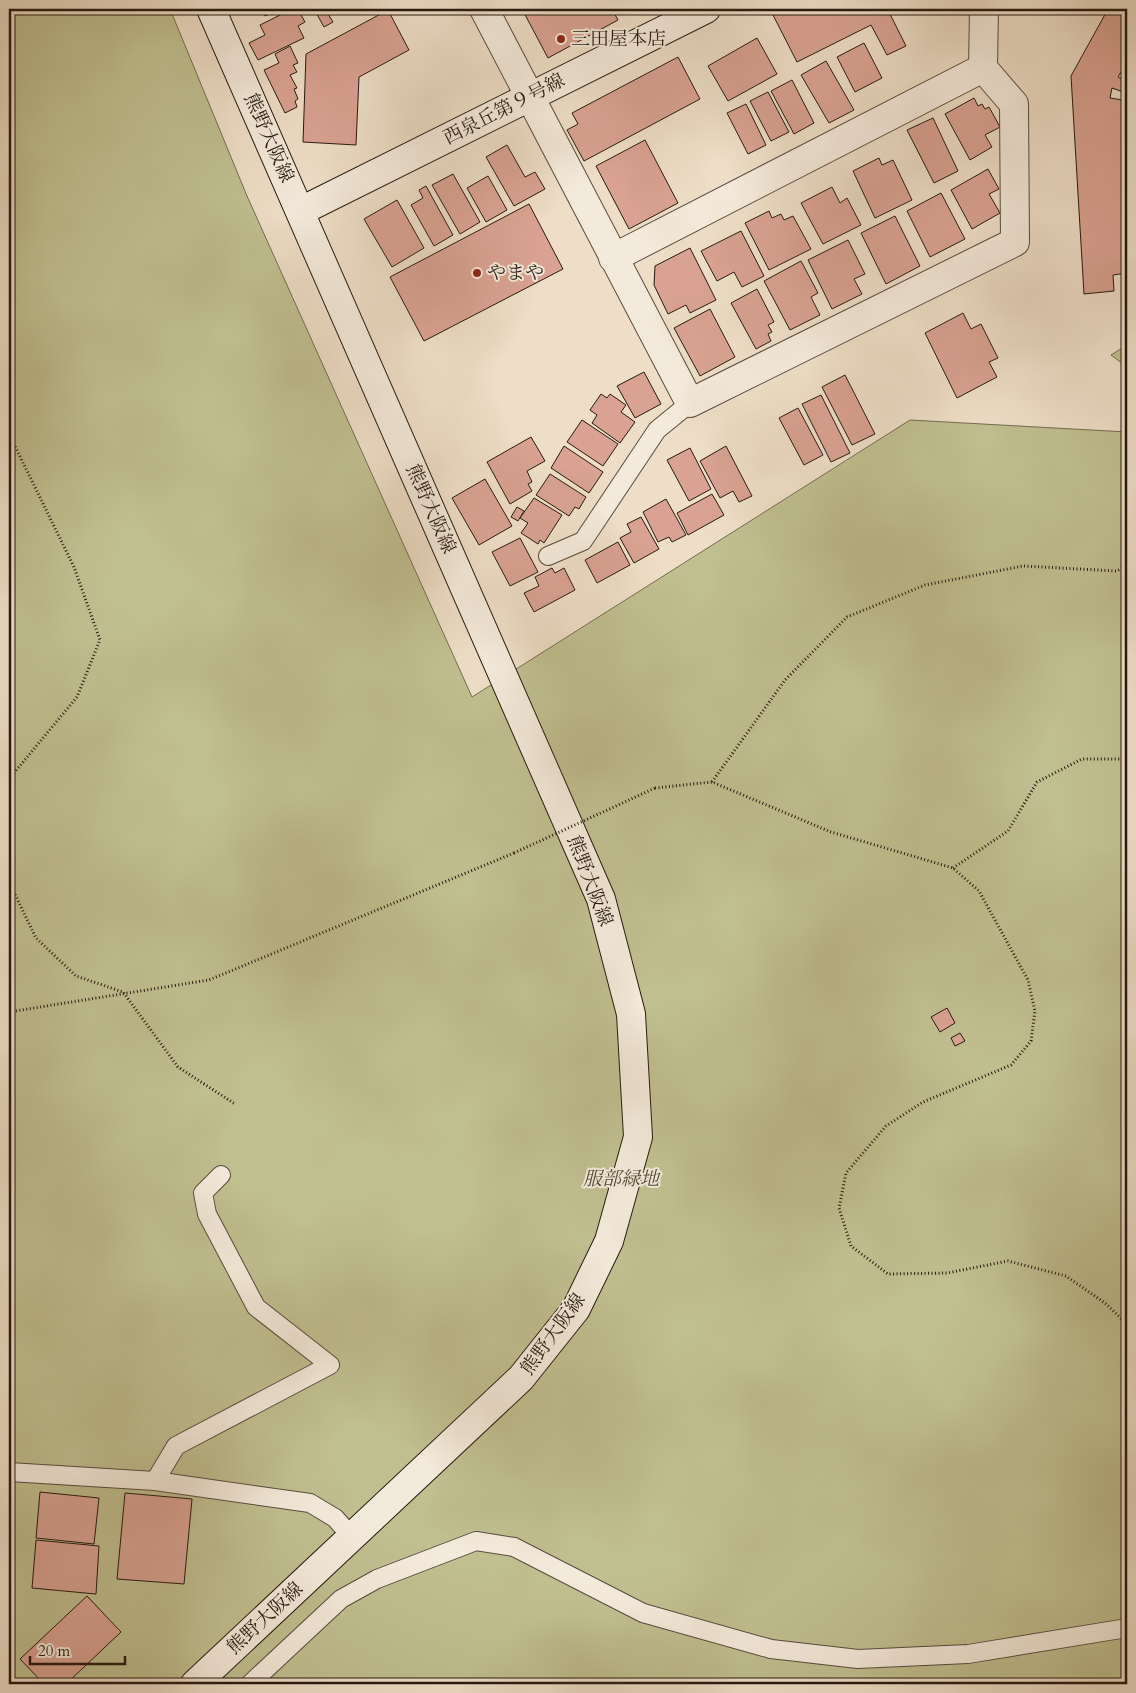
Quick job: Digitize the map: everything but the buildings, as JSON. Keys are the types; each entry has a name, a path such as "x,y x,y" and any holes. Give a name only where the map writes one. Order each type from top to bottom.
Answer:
{"street":[{"name":"熊野大阪線","path":"195,1684 521,1378 576,1309 609,1241 638,1137 631,1014 601,899 211,9"},
{"path":"484,9 690,403 1015,242 1014,104 982,68 984,9"},
{"name":"西泉丘第９号線","path":"301,211 706,9"},
{"path":"613,258 982,68"}],"lane":[{"path":"548,556 582,541 657,430 690,403"},
{"path":"155,1481 176,1446 330,1365 256,1307 207,1214 203,1194 221,1175"},
{"path":"9,1472 155,1481 310,1503 335,1518 352,1537"},
{"path":"250,1684 341,1599 378,1579 476,1541 514,1547 643,1613 771,1649 858,1659 968,1654 1127,1628"}],"path":[{"path":"9,434 74,566 100,640 77,698 9,779"},
{"path":"712,782 785,680 847,617 925,585 1023,566 1117,571 1127,565"},
{"path":"953,868 1008,831 1037,782 1082,759 1127,758"},
{"path":"9,1012 123,992 209,980 514,853 655,788 712,782 831,832 953,868 979,891 1028,980 1035,1010 1031,1042 1010,1065 923,1102 886,1126 846,1173 839,1208 852,1246 888,1274 947,1273 1008,1261 1066,1276 1105,1302 1127,1324"},
{"path":"9,882 36,938 76,976 123,992 178,1067 235,1104"}],"green space":[{"name":"服部緑地","path":"9,9 170,9 247,196 472,697 910,420 1127,432 1127,1684 9,1684"},
{"path":"1127,345 1127,367 1111,355"}],"place":[{"name":"三田屋本店","path":"561,39"},
{"name":"やまや","path":"477,273"}]}
